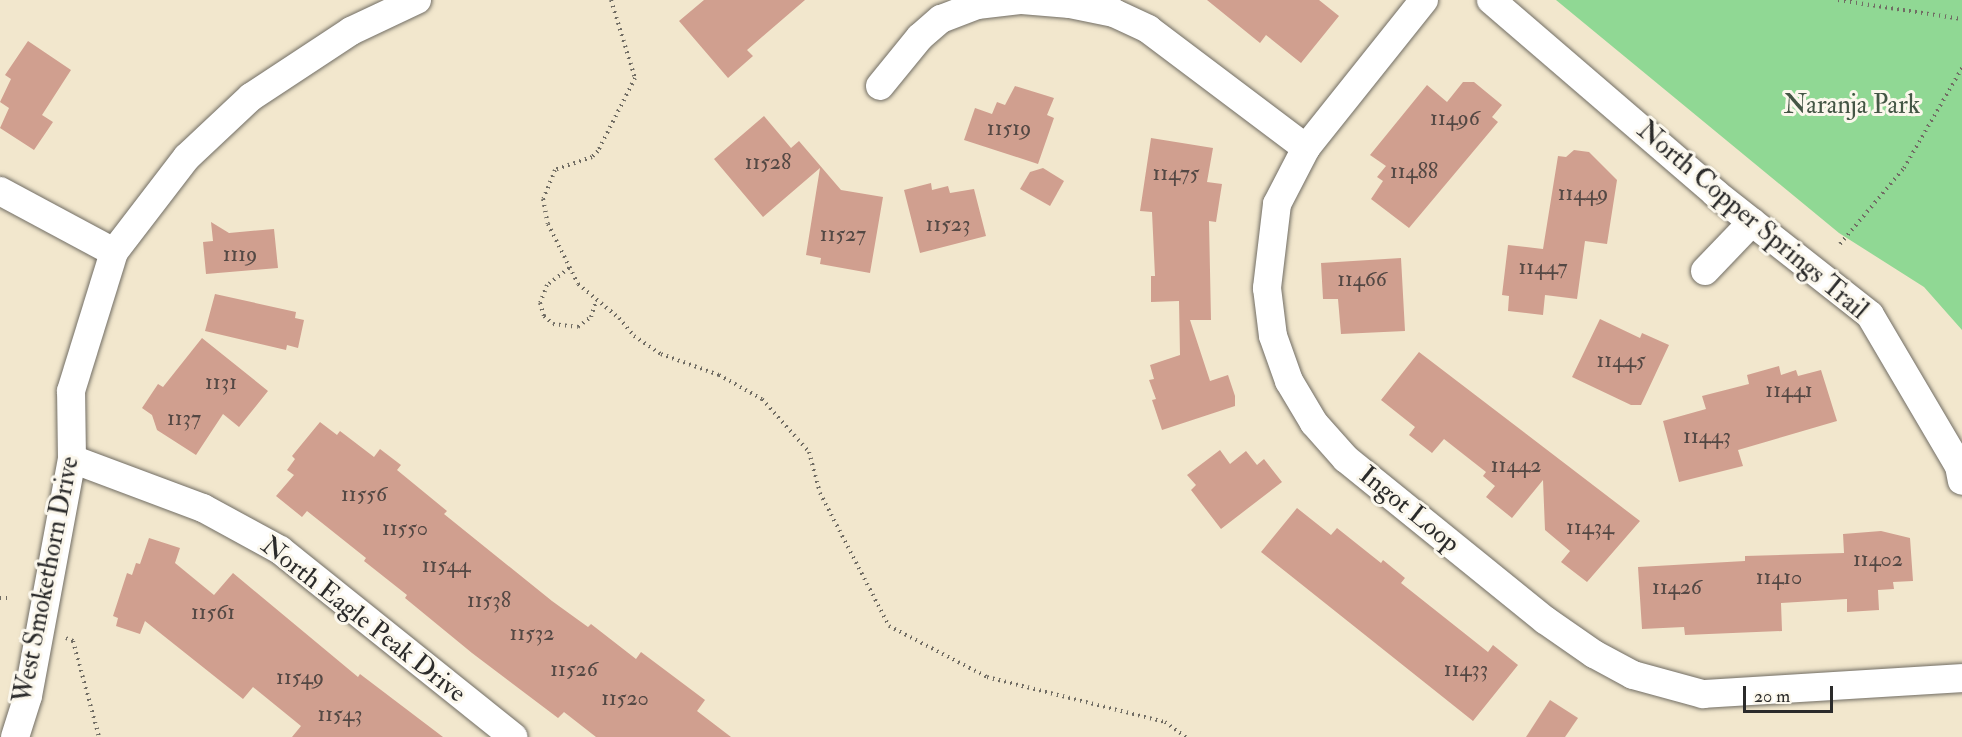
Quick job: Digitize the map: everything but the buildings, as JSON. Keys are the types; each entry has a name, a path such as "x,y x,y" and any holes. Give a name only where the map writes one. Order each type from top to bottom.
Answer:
{"street":[{"name":"West Smokethorn Drive","path":"15,737 28,696 72,459 71,392 114,252 187,157 251,97 351,31 417,0"},
{"path":"880,86 920,37 941,19 977,5 1021,0 1070,4 1114,13 1148,29 1306,148"},
{"name":"Ingot Loop","path":"1424,0 1306,148 1277,204 1270,238 1267,288 1273,336 1289,381 1314,423 1346,459 1400,503 1584,648 1633,675 1703,694 1734,694 1962,678"},
{"name":"North Copper Springs Trail","path":"1491,0 1752,222 1870,315 1959,466 1962,481"},
{"path":"0,191 114,252"},
{"path":"1705,271 1752,222"},
{"name":"North Eagle Peak Drive","path":"72,459 203,508 280,550 513,737"}],"path":[{"path":"610,0 635,78 598,151 592,157 555,170 546,183 543,199 548,224 578,284 596,302 661,354 719,375 762,399 809,452 820,493 889,626 987,677 1165,722 1186,737"},
{"path":"1838,0 1962,19"},
{"path":"1840,244 1904,168 1962,68"},
{"path":"569,268 547,285 540,303 544,316 554,324 578,327 591,317 596,302"},
{"path":"0,598 11,598"},
{"path":"72,648 99,737"}],"green space":[{"name":"Naranja Park","path":"1556,0 1962,0 1962,330 1924,287 1839,233"}]}
